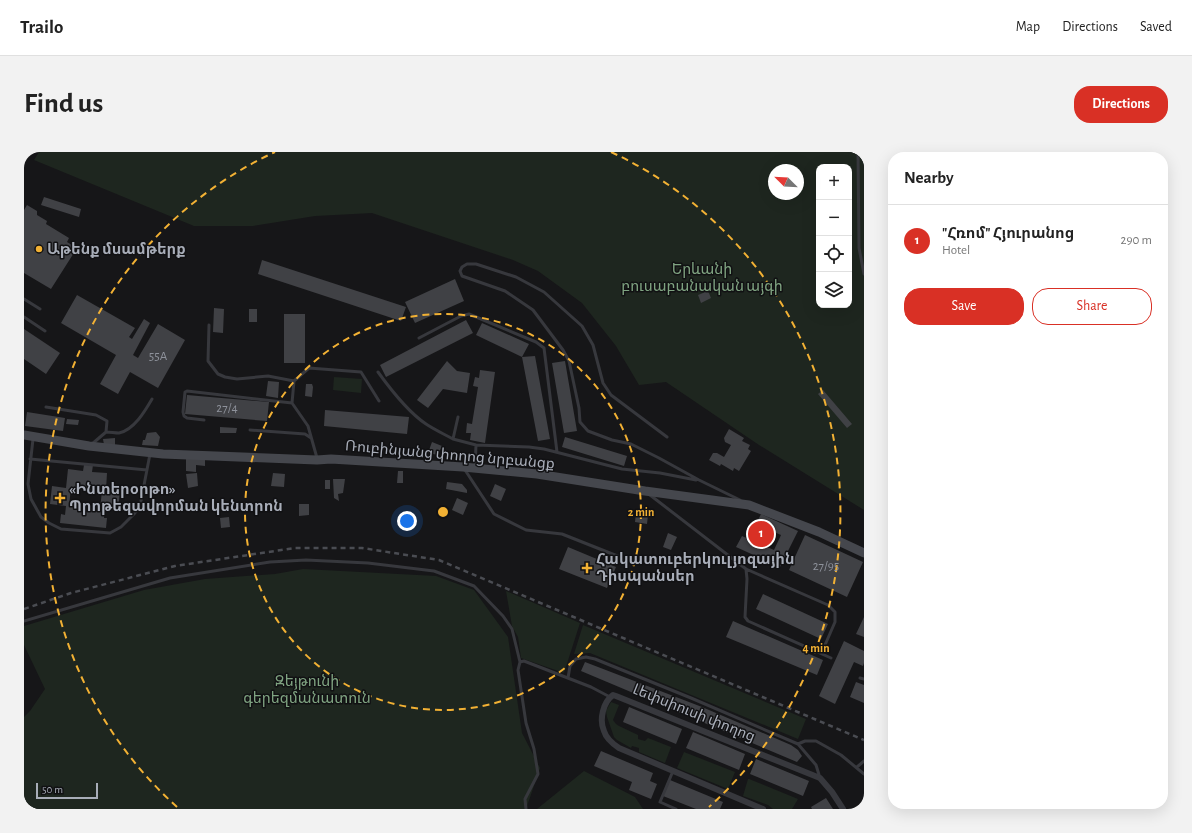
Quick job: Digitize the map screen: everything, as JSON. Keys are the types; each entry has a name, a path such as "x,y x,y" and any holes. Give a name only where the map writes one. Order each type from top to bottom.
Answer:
{"street":[{"name":"Ռուբինյանց փողոց նրբանցք","path":"29,436 89,446 150,452 318,460 331,459 463,467 537,474 645,491 749,504 819,532 864,553"},
{"name":"Լեփսիուսի փողոց","path":"763,809 619,748 612,743 604,732 602,722 604,707 610,697 616,696 820,778 832,792 843,809"}],"lane":[{"path":"858,152 859,248 864,274"},
{"path":"667,437 611,395 603,383 593,345 582,326 544,292 516,277 476,264 467,264 462,266 460,271 462,276 505,291 533,310 563,350 569,361 579,408 580,422 588,431 612,440 631,444 699,480 749,504"},
{"path":"24,299 40,309"},
{"path":"419,338 461,316 469,314 536,342 544,348 557,452"},
{"path":"24,317 45,331"},
{"path":"209,325 208,361 218,374 237,379 268,376 294,381"},
{"path":"318,460 308,426 292,403 294,381 309,368 361,372 379,401"},
{"path":"378,372 389,388 425,423 453,439 476,445 529,447 557,452 622,469 660,473 699,480"},
{"path":"204,420 187,418 184,416 185,392 187,390 292,403"},
{"path":"89,446 106,432 119,433 125,430 142,417 152,399"},
{"path":"46,406 96,414 107,421 106,432"},
{"path":"453,439 458,417"},
{"path":"250,430 305,434 311,438"},
{"path":"29,436 30,459 28,484 31,499 41,517 49,524 61,529 110,533 121,527 140,506 150,452"},
{"path":"475,468 476,445"},
{"path":"30,459 147,470"},
{"path":"463,467 494,514 526,530 562,534 620,558"},
{"path":"24,471 29,472"},
{"path":"645,491 746,569 828,606 835,612 835,622 825,644"},
{"path":"24,621 170,578 270,562 306,560 368,563 434,571 474,586 503,616 512,629 520,662 518,670 526,723 534,749 538,774 526,799 526,809"},
{"path":"746,569 747,579 745,617 748,621 831,658"},
{"path":"568,678 570,666 576,659 586,657 595,659 798,744 816,765 820,778"},
{"path":"520,662 524,661 568,678 591,687 610,697"},
{"path":"798,744 805,741 816,741 841,755 864,774"},
{"path":"857,767 864,761"},
{"path":"673,771 660,802 676,809"}],"green space":[{"name":"Երևանի բուսաբանական այգի","path":"39,152 864,152 864,510 759,445 666,382 639,385 616,346 582,303 538,271 513,260 372,213 315,216 253,226 194,226 34,160"},
{"path":"334,377 362,379 361,393 333,390"},
{"name":"Զեյթունի գերեզմանատուն","path":"303,569 436,576 474,590 508,637 522,733 540,768 526,809 24,809 24,717 45,689 24,645 24,626 144,590 205,579 275,574"},
{"path":"506,591 580,623 564,673 521,658 518,637 512,626"},
{"path":"583,625 806,719 798,739 590,653 574,654"},
{"path":"611,702 619,705 613,720 616,724 638,735 638,739 645,741 648,738 671,747 665,763 639,752 639,748 632,746 631,748 614,737 606,711"},
{"path":"684,752 735,772 728,789 677,768"},
{"path":"584,771 635,797 643,809 537,809"},
{"path":"748,779 798,799 792,809 773,809 768,805 743,796"}],"building":[{"path":"44,197 81,209 79,217 41,205"},
{"name":"Աթենք մսամթերք","path":"27,205 37,211 37,215 47,221 46,224 69,238 67,242 77,248 51,289 24,273 24,210"},
{"path":"262,260 406,307 401,321 258,274"},
{"path":"455,279 464,301 415,323 405,302"},
{"path":"708,291 711,298 701,303 698,295"},
{"path":"77,295 135,328 129,337 132,339 144,319 150,323 133,355 138,358 158,324 185,340 158,388 130,372 118,394 100,384 116,355 61,323"},
{"path":"214,308 224,309 223,333 213,332"},
{"path":"249,309 257,309 257,322 249,322"},
{"path":"284,314 305,314 305,363 284,363"},
{"path":"466,320 473,333 386,377 380,365"},
{"path":"482,323 529,344 522,357 476,335"},
{"path":"24,329 60,353 46,374 24,359"},
{"path":"535,356 550,439 538,441 522,357"},
{"path":"447,361 457,371 470,373 467,393 443,389 428,408 417,400"},
{"path":"565,361 577,431 564,433 552,363"},
{"path":"480,370 495,372 485,443 470,440 471,433 466,433 467,423 472,424 478,387 473,386 475,377 479,378"},
{"path":"268,381 279,382 278,398 266,396"},
{"path":"306,384 312,384 312,397 305,396"},
{"path":"823,390 852,424 847,428 818,394"},
{"path":"187,395 269,402 267,421 185,414"},
{"path":"325,410 409,417 407,434 324,426"},
{"path":"27,412 65,418 63,431 25,426"},
{"path":"67,419 79,420 78,425 66,424"},
{"path":"220,427 237,428 236,433 220,433"},
{"path":"729,429 744,438 742,441 750,445 748,449 751,451 739,471 734,468 733,471 721,464 720,466 709,460 713,453 717,453 724,457 731,445 725,442 724,438"},
{"path":"156,432 160,437 158,446 142,445 147,433"},
{"path":"565,437 627,456 624,466 562,447"},
{"path":"115,438 115,446 104,445 103,439"},
{"path":"432,442 442,446 438,455 428,453"},
{"path":"186,459 205,459 205,466 196,465 196,472 186,471"},
{"name":"«Ինտերօրթո» Պրոթեզավորման կենտրոն","path":"84,465 93,465 92,472 107,473 106,490 120,492 118,510 105,509 104,518 107,518 106,528 60,523 61,514 65,515 66,506 50,504 52,486 66,488 68,469 83,471","holes":["71,488 102,491 100,509 89,508 89,504 80,504 80,507 69,506"]},
{"path":"398,471 403,471 403,483 397,483"},
{"path":"197,473 198,486 188,488 186,474"},
{"path":"273,473 285,474 284,487 271,486"},
{"path":"333,479 345,479 343,493 338,494 339,501 334,498"},
{"path":"325,480 330,480 330,489 325,489"},
{"path":"447,482 462,484 467,490 467,493 446,489"},
{"path":"495,484 506,489 501,501 490,496"},
{"path":"457,498 468,503 463,515 452,510"},
{"path":"299,504 309,504 309,515 299,516"},
{"path":"636,513 648,515 647,524 635,522"},
{"path":"761,514 798,531 780,567 736,547 742,536 774,550 781,535 756,524"},
{"path":"229,517 230,527 221,528 220,518"},
{"path":"668,533 677,537 671,550 663,547"},
{"path":"805,535 863,562 847,597 789,570"},
{"name":"Հակատուբերկուլյոզային Դիսպանսեր","path":"568,547 616,567 607,588 559,569"},
{"path":"763,594 828,624 821,639 756,609"},
{"path":"864,617 864,637 856,634"},
{"path":"733,621 823,660 817,675 726,637"},
{"path":"844,641 864,651 864,663 863,666 854,662 835,704 819,696"},
{"path":"585,662 702,707 791,745 798,750 802,756 797,762 581,671"},
{"path":"856,682 864,685 864,703 850,697"},
{"path":"629,707 682,729 676,744 623,722"},
{"path":"693,732 745,754 739,770 686,748"},
{"path":"601,751 653,773 650,781 657,784 651,799 629,790 632,782 594,766"},
{"path":"756,759 809,781 803,796 750,774"},
{"path":"670,780 723,802 720,809 696,809 663,796"},
{"path":"826,798 833,809 812,809 811,807"}],"railway":[{"path":"24,609 71,593 175,566 295,548 362,548 439,560 864,740"}],"place":[{"name":"Աթենք մսամթերք","path":"39,249"},
{"name":"«Ինտերօրթո» Պրոթեզավորման կենտրոն","path":"60,498"},
{"name":"\"Հռոմ\" Հյուրանոց","path":"761,534"},
{"name":"Հակատուբերկուլյոզային Դիսպանսեր","path":"587,568"}]}
